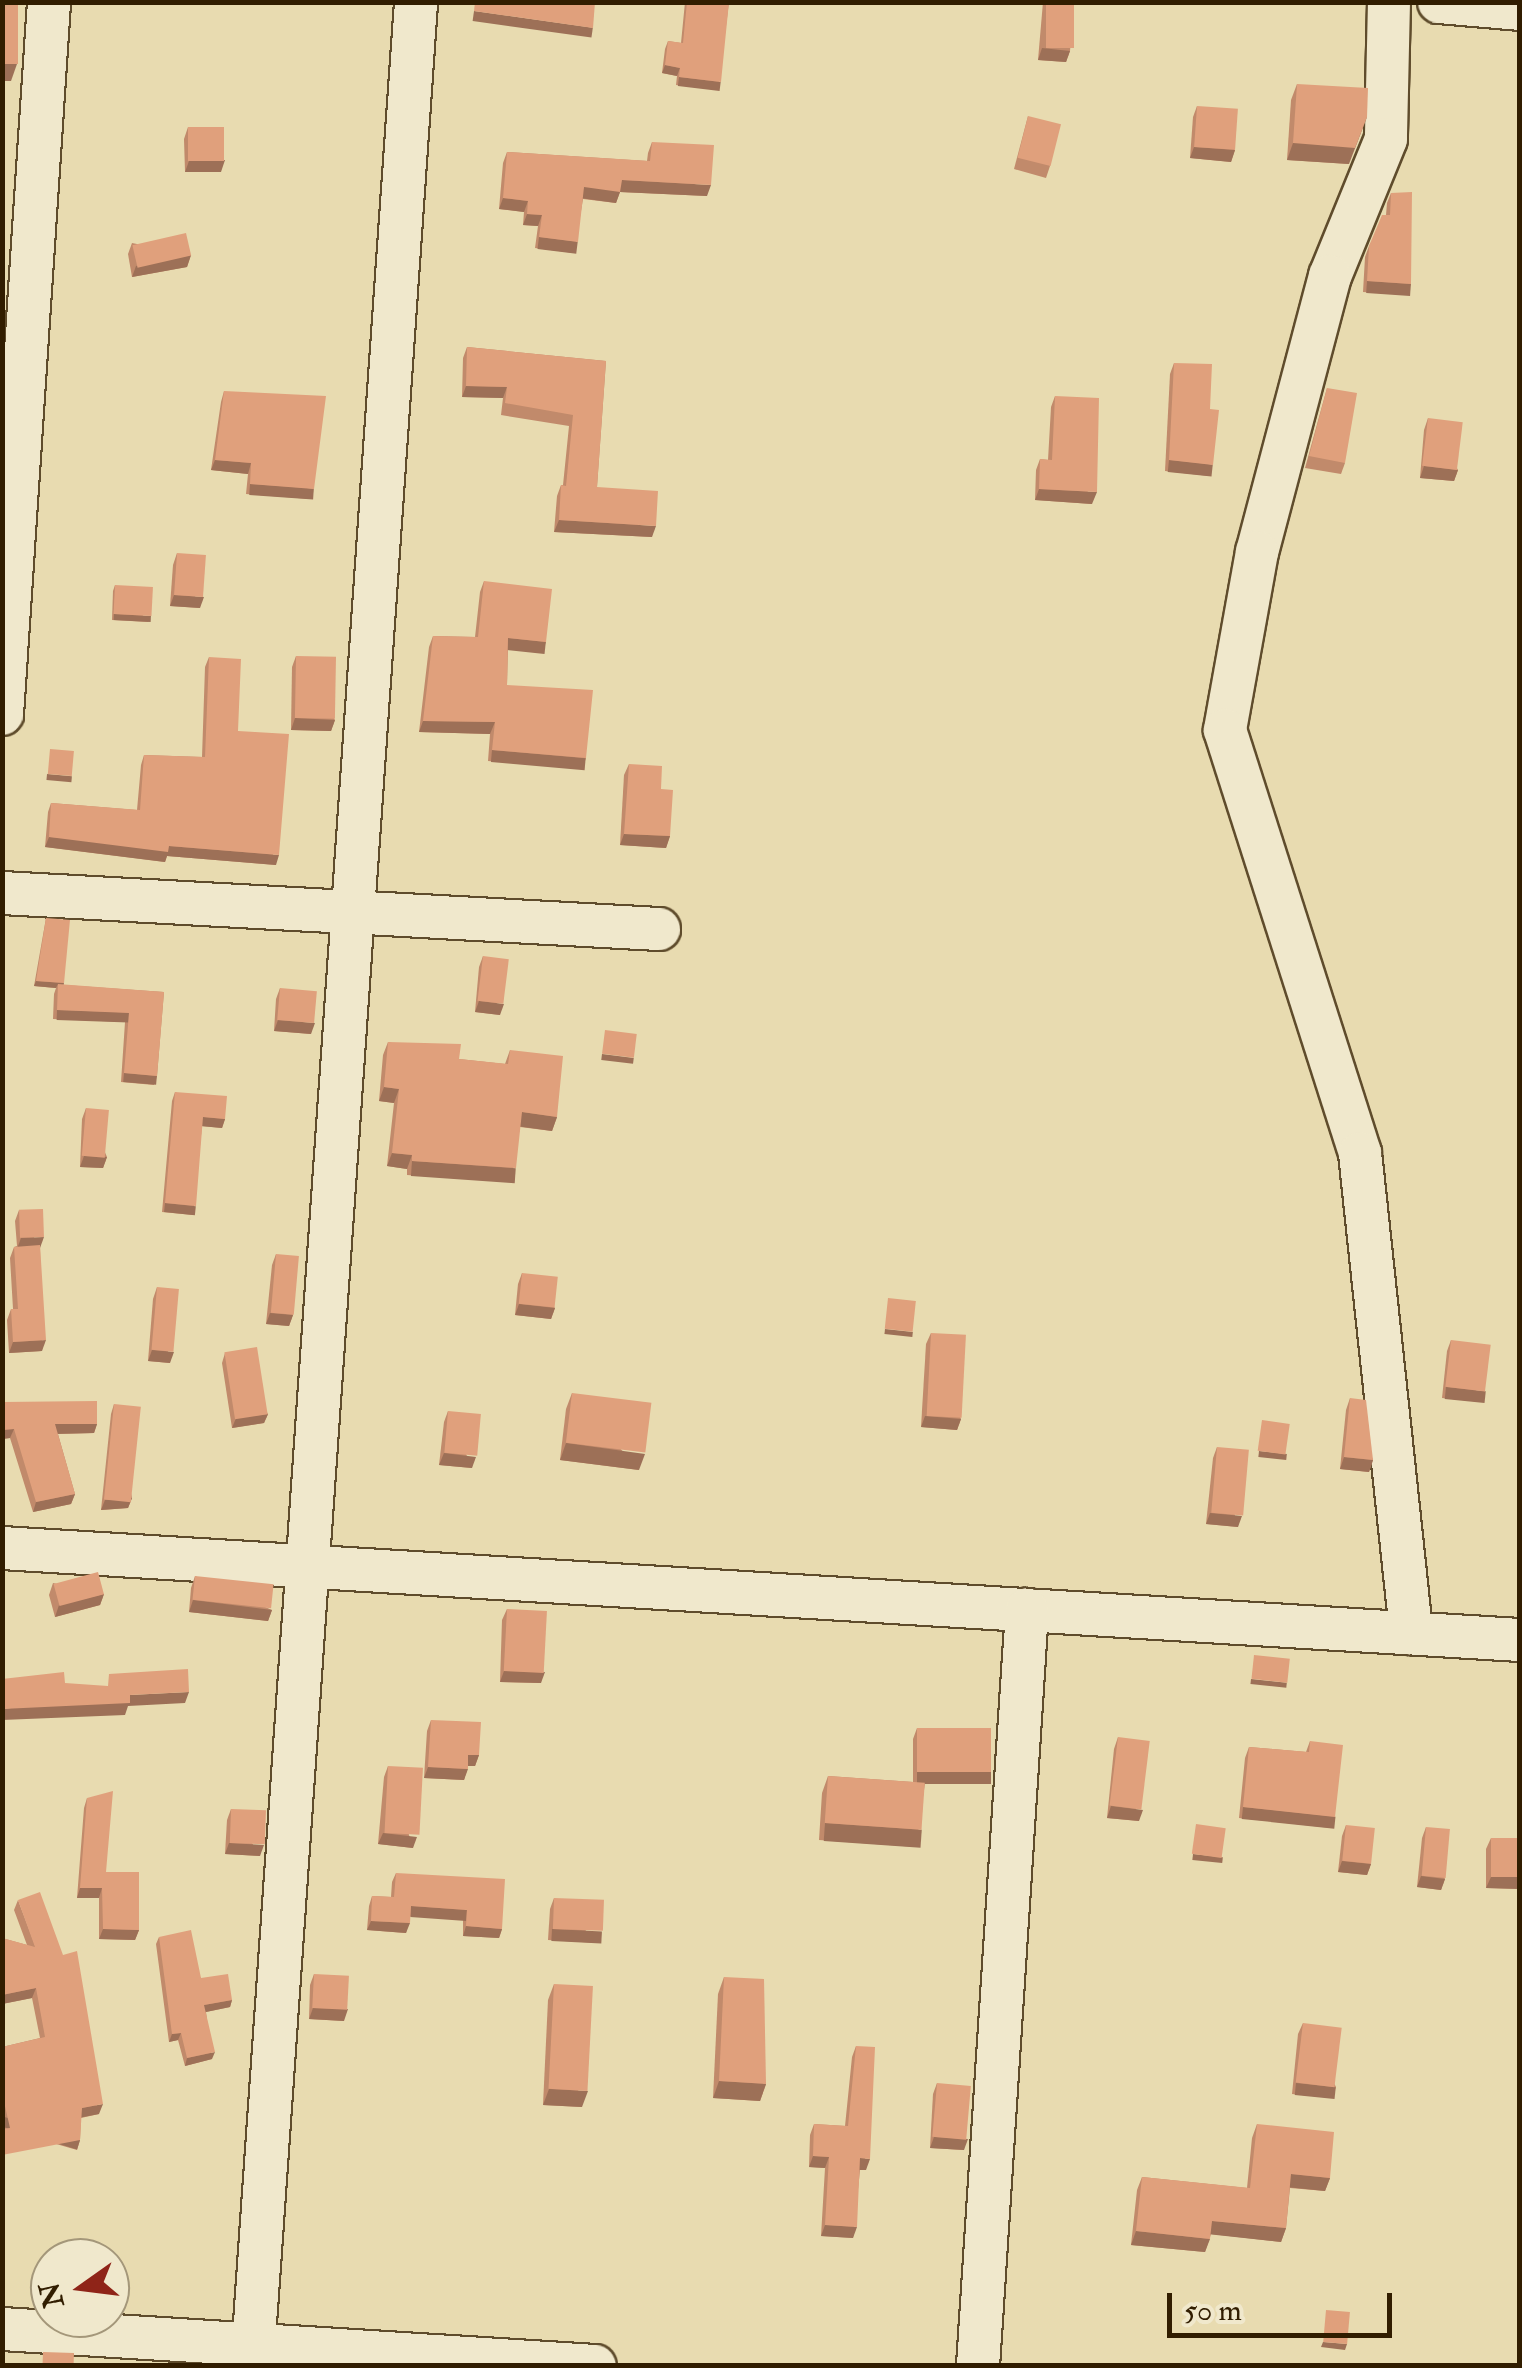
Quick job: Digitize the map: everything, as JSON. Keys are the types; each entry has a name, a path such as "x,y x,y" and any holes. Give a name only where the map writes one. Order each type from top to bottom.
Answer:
{"street":[{"path":"2,714 49,2"},
{"path":"252,2355 416,2"},
{"path":"1389,2 1386,139 1326,294 1257,552 1225,730 1360,1153 1410,1633"},
{"path":"1439,2 1520,9"},
{"path":"2,894 659,929"},
{"path":"2,1548 1520,1640"},
{"path":"978,2366 1027,1610"},
{"path":"2,2329 252,2355 595,2366"}],"building":[{"path":"2,2 18,2 18,64 2,64"},
{"path":"475,2 595,2 593,28 474,11"},
{"path":"687,2 729,2 721,82 679,77 680,68 665,65 668,41 683,43"},
{"path":"1046,2 1074,2 1074,48 1046,48"},
{"path":"1297,84 1368,88 1367,117 1355,148 1293,143"},
{"path":"1197,106 1238,109 1235,150 1194,147"},
{"path":"1028,116 1061,124 1051,166 1018,158"},
{"path":"188,127 224,127 224,161 188,161"},
{"path":"652,142 714,145 711,185 622,180 620,192 584,187 578,242 539,237 542,215 527,214 528,201 503,198 507,152 650,161"},
{"path":"1412,192 1411,284 1367,281 1369,246 1382,215 1390,215 1391,193"},
{"path":"186,233 191,255 138,268 132,245"},
{"path":"467,347 606,361 597,487 658,491 656,526 559,520 573,415 505,403 507,387 466,386"},
{"path":"1174,363 1212,364 1210,409 1219,410 1213,465 1169,460"},
{"path":"1327,388 1357,393 1345,463 1309,456"},
{"path":"224,391 326,396 314,489 250,484 251,463 215,460"},
{"path":"1055,396 1099,398 1097,492 1039,489 1040,459 1052,460"},
{"path":"1428,418 1463,422 1457,470 1422,466"},
{"path":"177,553 206,555 203,597 174,595"},
{"path":"484,581 552,589 546,642 508,638 507,685 593,690 586,758 492,750 495,722 423,721 433,636 478,637"},
{"path":"115,585 153,587 151,616 113,614"},
{"path":"296,656 336,657 335,719 295,718"},
{"path":"209,657 241,659 238,731 289,734 279,855 169,846 168,852 49,837 51,803 140,810 144,755 205,757"},
{"path":"50,749 74,751 72,776 48,774"},
{"path":"629,764 662,766 661,789 673,790 670,836 624,834"},
{"path":"46,918 70,920 64,983 36,981"},
{"path":"483,956 509,959 503,1004 478,1001"},
{"path":"58,984 164,992 157,1076 124,1073 129,1013 57,1010"},
{"path":"280,988 317,991 314,1023 277,1020"},
{"path":"605,1030 637,1034 634,1058 602,1054"},
{"path":"388,1042 461,1044 459,1059 508,1064 510,1050 563,1056 557,1117 522,1112 516,1168 412,1161 412,1155 392,1153 399,1089 384,1087"},
{"path":"175,1092 227,1096 225,1119 203,1117 196,1206 165,1203"},
{"path":"86,1108 109,1110 105,1158 82,1156"},
{"path":"43,1209 44,1237 20,1238 19,1210"},
{"path":"40,1245 46,1340 13,1342 11,1309 18,1309 14,1247"},
{"path":"276,1254 299,1256 294,1315 271,1313"},
{"path":"522,1273 558,1277 555,1308 519,1304"},
{"path":"157,1287 179,1289 173,1352 152,1350"},
{"path":"888,1298 916,1301 913,1332 885,1329"},
{"path":"931,1333 966,1335 962,1418 927,1416"},
{"path":"1451,1340 1491,1345 1485,1392 1445,1387"},
{"path":"257,1347 268,1414 235,1419 224,1352"},
{"path":"572,1393 651,1403 645,1452 566,1443"},
{"path":"1350,1398 1366,1400 1373,1460 1344,1457"},
{"path":"97,1401 97,1424 55,1424 75,1494 36,1502 14,1429 2,1430 2,1402"},
{"path":"114,1404 141,1407 131,1502 104,1499"},
{"path":"448,1411 481,1414 477,1456 444,1453"},
{"path":"1262,1420 1290,1424 1285,1455 1258,1451"},
{"path":"1217,1447 1249,1450 1243,1516 1211,1513"},
{"path":"98,1572 104,1594 60,1606 54,1584"},
{"path":"195,1576 274,1584 271,1608 192,1600"},
{"path":"507,1609 547,1611 544,1673 504,1671"},
{"path":"1254,1655 1290,1659 1287,1683 1251,1679"},
{"path":"188,1669 189,1692 130,1695 130,1703 2,1709 2,1679 64,1672 65,1683 108,1686 109,1674"},
{"path":"431,1720 481,1722 479,1755 468,1755 468,1769 428,1767"},
{"path":"917,1728 991,1728 991,1772 917,1772"},
{"path":"1118,1737 1150,1741 1141,1809 1110,1805"},
{"path":"1310,1741 1343,1745 1335,1817 1243,1807 1249,1747 1309,1752"},
{"path":"388,1766 423,1768 419,1835 384,1833"},
{"path":"828,1776 925,1783 921,1830 825,1823"},
{"path":"113,1791 106,1872 139,1872 139,1930 103,1929 102,1888 80,1888 87,1798"},
{"path":"231,1809 266,1810 265,1844 230,1843"},
{"path":"1196,1824 1226,1828 1222,1858 1192,1854"},
{"path":"1346,1825 1375,1828 1371,1864 1342,1861"},
{"path":"1426,1827 1450,1829 1446,1878 1422,1876"},
{"path":"1491,1838 1520,1838 1520,1877 1491,1877"},
{"path":"396,1873 505,1879 502,1929 466,1926 467,1910 411,1906 410,1923 371,1921 372,1896 394,1897"},
{"path":"40,1892 63,1955 77,1951 103,2104 82,2108 80,2140 2,2155 2,2129 10,2128 2,2093 2,2047 45,2037 36,1988 2,1995 2,1938 35,1947 18,1900"},
{"path":"554,1898 604,1900 603,1931 553,1929"},
{"path":"191,1930 201,1978 228,1974 232,2000 204,2005 215,2052 187,2058 181,2033 172,2034 159,1937"},
{"path":"314,1974 349,1976 347,2010 312,2008"},
{"path":"724,1977 764,1979 766,2084 719,2081"},
{"path":"554,1984 593,1986 587,2091 549,2089"},
{"path":"1303,2023 1342,2028 1334,2087 1296,2083"},
{"path":"856,2046 875,2047 870,2159 860,2158 857,2227 825,2225 829,2157 813,2156 814,2124 848,2126"},
{"path":"937,2083 971,2086 966,2140 932,2137"},
{"path":"1257,2124 1334,2132 1330,2178 1291,2174 1286,2228 1212,2221 1210,2239 1136,2231 1142,2177 1250,2188"},
{"path":"1326,2310 1350,2312 1347,2344 1323,2342"},
{"path":"43,2352 74,2353 74,2366 43,2366"}]}
